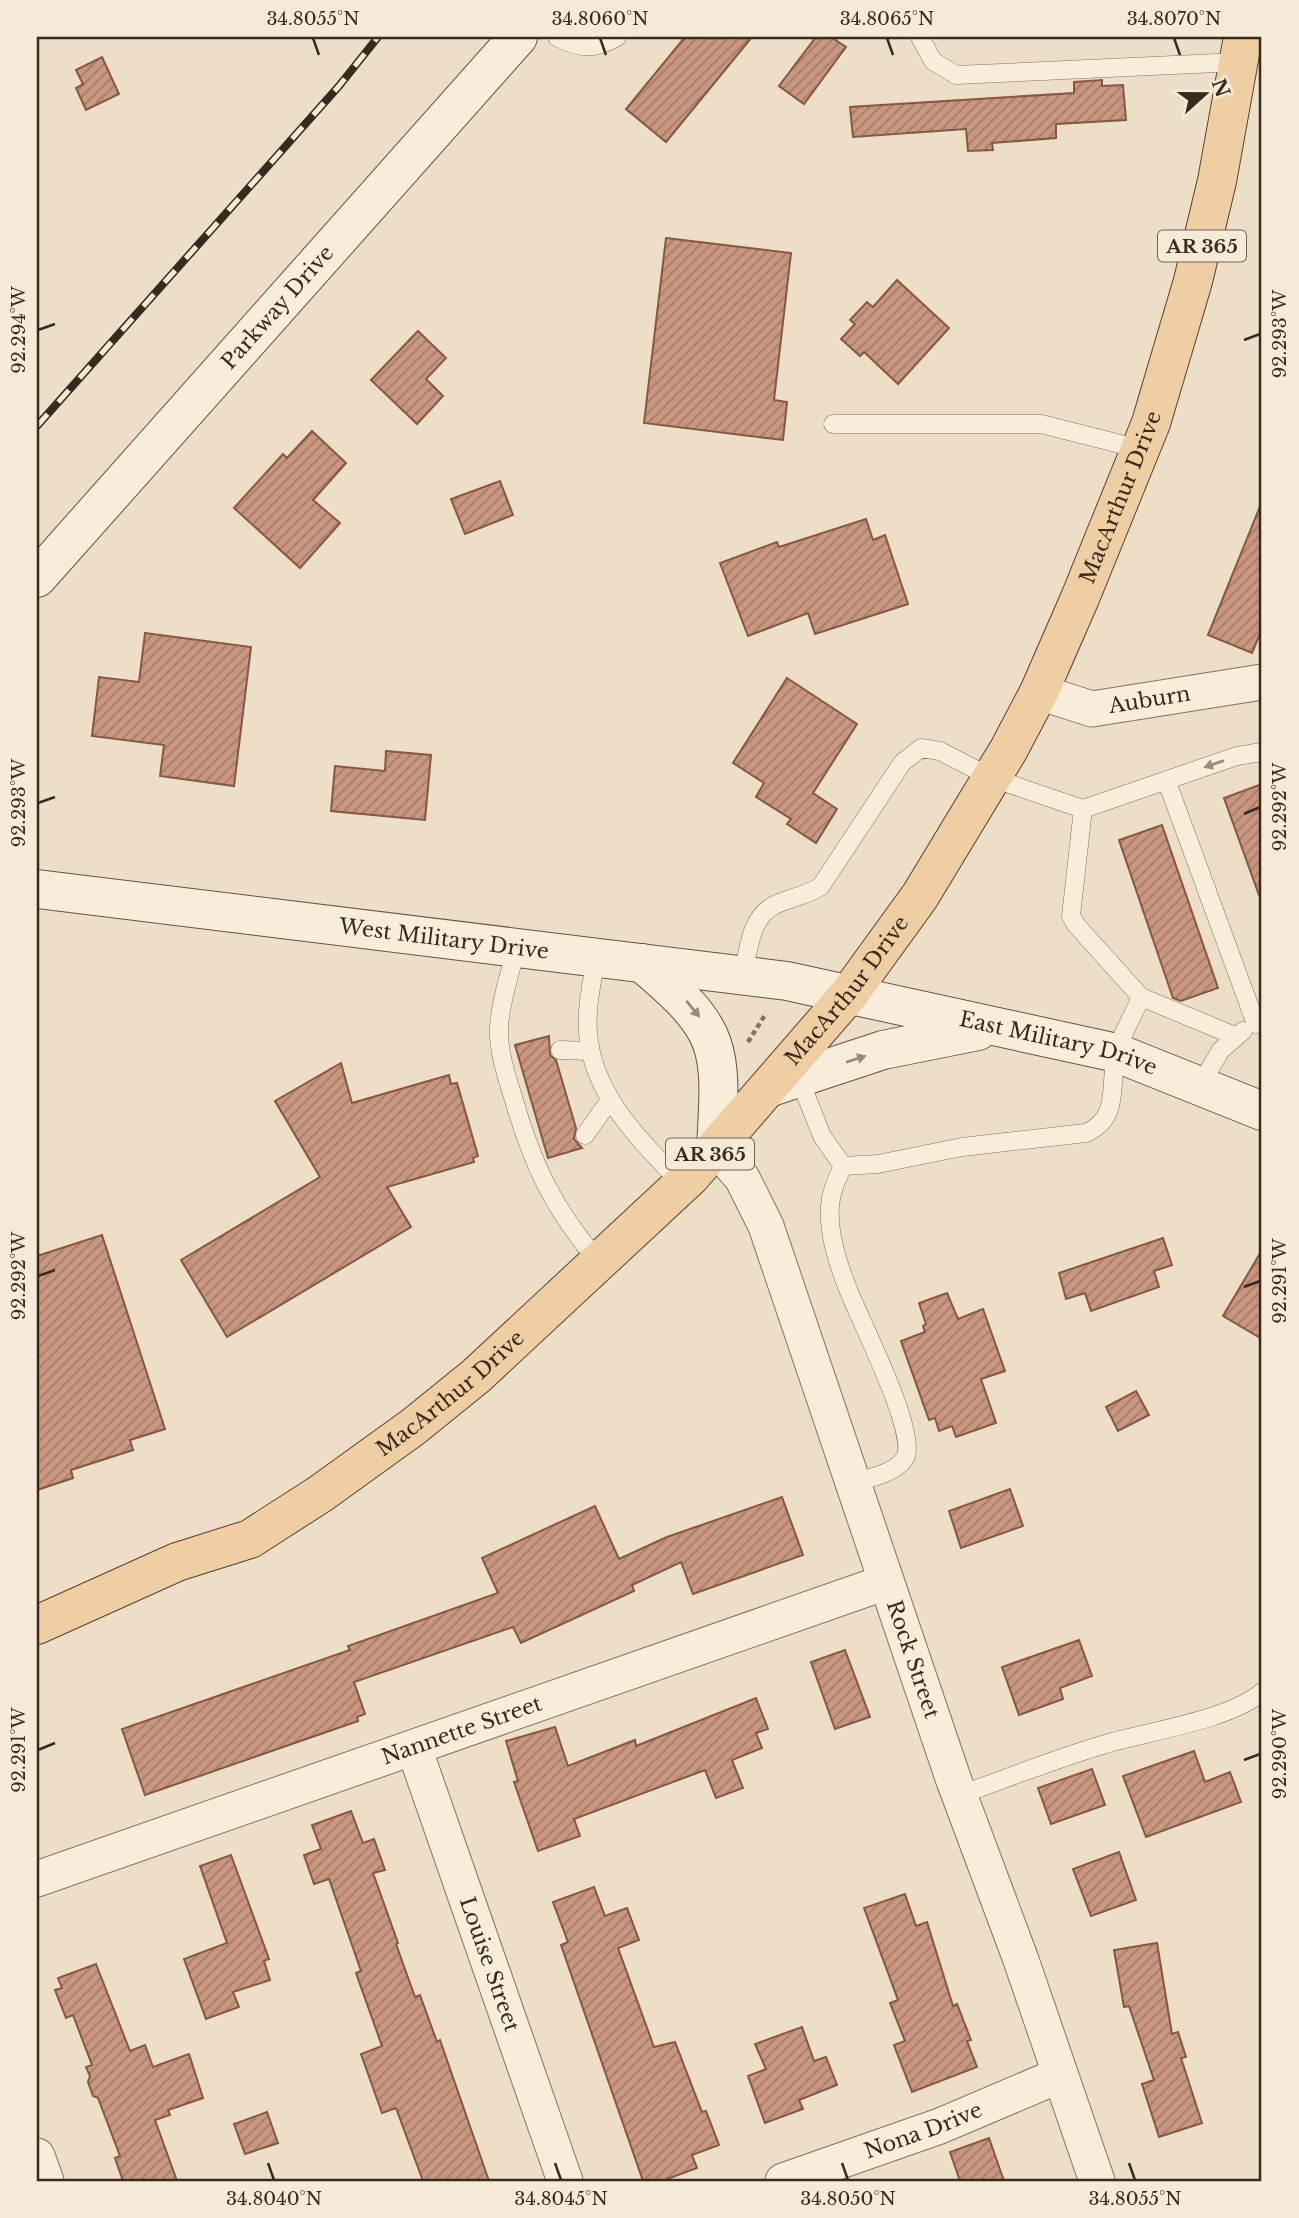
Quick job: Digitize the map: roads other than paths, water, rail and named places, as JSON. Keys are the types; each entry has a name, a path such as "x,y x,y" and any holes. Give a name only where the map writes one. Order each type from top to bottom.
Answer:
{"main road":[{"name":"MacArthur Drive","path":"37,1625 177,1562 250,1539 413,1427 476,1376 599,1262 784,1083 920,896 992,778 1039,692 1151,422 1193,281 1217,181 1241,50"}],"street":[{"name":"Parkway Drive","path":"37,578 518,37"},
{"name":"Auburn","path":"1039,692 1074,706 1100,709 1262,682"},
{"name":"West Military Drive","path":"37,889 743,975 849,994"},
{"path":"642,963 687,1001 709,1032 718,1065 716,1148"},
{"name":"East Military Drive","path":"849,994 993,1028 1116,1053 1262,1111"},
{"path":"784,1083 883,1050 993,1028"},
{"name":"Rock Street","path":"716,1148 742,1178 765,1226 886,1583 1097,2181"},
{"name":"Nannette Street","path":"37,1880 886,1583"},
{"name":"Louise Street","path":"414,1748 565,2181"},
{"name":"Nona Drive","path":"783,2181 940,2126 1060,2075"},
{"path":"37,2155 46,2181"}],"lane":[{"path":"557,37 571,44 592,48 617,37"},
{"path":"920,37 933,61 956,75 1241,50"},
{"path":"833,424 1041,424 1140,449"},
{"path":"743,975 754,931 762,914 778,903 812,893 826,881 908,756 927,747 992,778 1083,809 1237,756 1262,752"},
{"path":"1167,782 1259,1023 1235,1036 1222,1050 1199,1087"},
{"path":"1083,809 1071,916 1077,926 1141,996 1235,1036"},
{"path":"516,949 499,1031 509,1084 531,1157 544,1184 558,1210 599,1262"},
{"path":"596,958 587,1030 599,1079 610,1100 682,1184"},
{"path":"843,1166 878,1164 962,1147 1086,1133 1108,1115 1114,1096 1116,1053 1141,996"},
{"path":"560,1050 590,1051"},
{"path":"784,1083 843,1166"},
{"path":"585,1135 610,1100"},
{"path":"843,1166 832,1190 830,1208 834,1244 845,1282 903,1419 909,1447 906,1456 895,1467 854,1483"},
{"path":"960,1795 1103,1745 1227,1711 1250,1702 1262,1692"}],"railway":[{"path":"37,426 339,86 378,37"}]}
